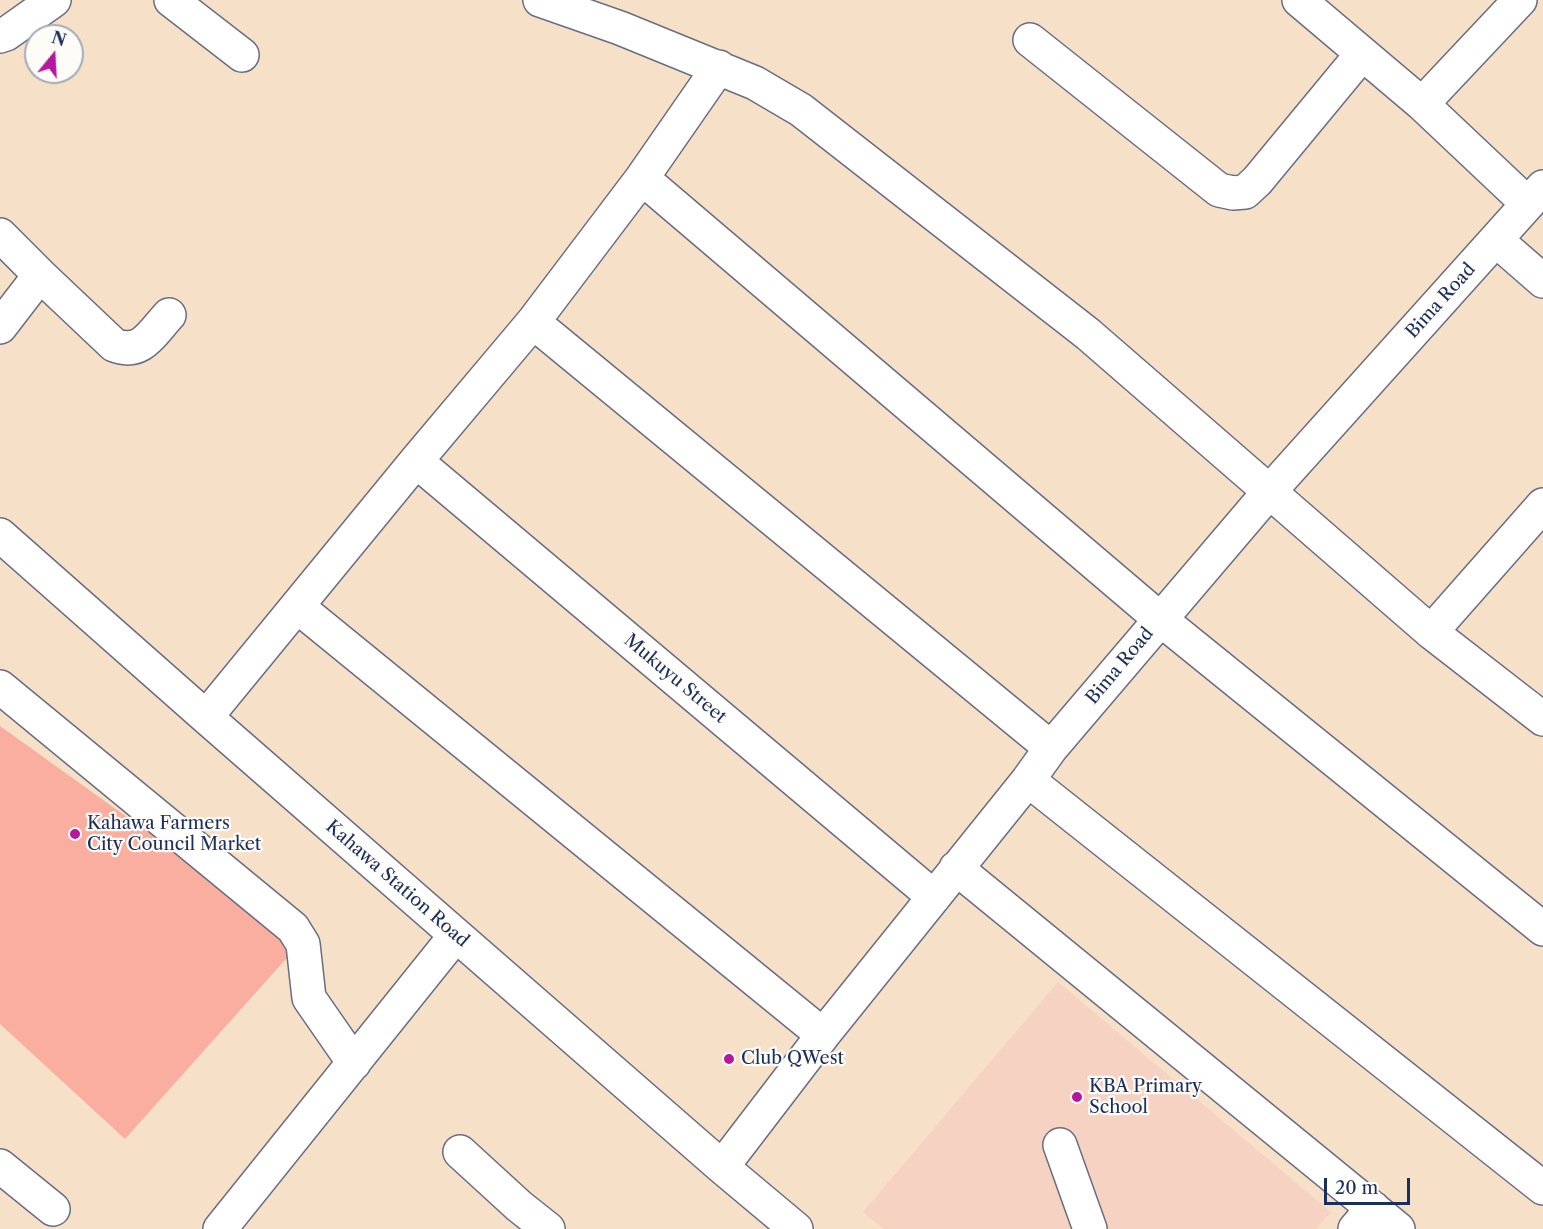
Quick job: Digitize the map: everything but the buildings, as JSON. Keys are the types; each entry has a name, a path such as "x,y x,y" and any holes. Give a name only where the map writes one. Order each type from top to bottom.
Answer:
{"street":[{"path":"0,36 54,0"},
{"path":"171,0 242,55"},
{"path":"540,0 610,11 718,67 755,83 801,110 1088,334 1431,632 1543,720"},
{"path":"1299,0 1422,104 1535,195"},
{"path":"1422,104 1520,0"},
{"path":"1030,40 1219,190 1233,193 1245,192 1257,181 1362,54"},
{"path":"206,717 416,460 533,322 642,178 718,67"},
{"path":"642,178 1160,619 1543,929"},
{"name":"Bima Road","path":"722,1167 1051,748 1269,492 1535,195"},
{"path":"0,235 114,345 126,350 139,347 169,315"},
{"path":"1496,240 1543,281"},
{"path":"0,327 40,275"},
{"path":"533,322 1051,748"},
{"name":"Mukuyu Street","path":"416,460 934,897"},
{"path":"1431,632 1543,505"},
{"name":"Kahawa Station Road","path":"0,535 722,1167 796,1229"},
{"path":"298,607 824,1035"},
{"path":"0,687 293,928 303,944 309,998 354,1063"},
{"path":"1028,780 1543,1188"},
{"path":"956,868 1364,1219 1398,1229"},
{"path":"220,1229 456,935"},
{"path":"1060,1145 1090,1229"},
{"path":"460,1152 510,1218 548,1229"},
{"path":"0,1166 53,1209"}],"shaded area":[{"name":"KBA Primary School","path":"1058,982 1331,1212 1316,1229 884,1229 863,1212"}],"place":[{"name":"Kahawa Farmers City Council Market","path":"75,834"},
{"name":"Club QWest","path":"729,1059"},
{"name":"KBA Primary School","path":"1077,1097"}]}
